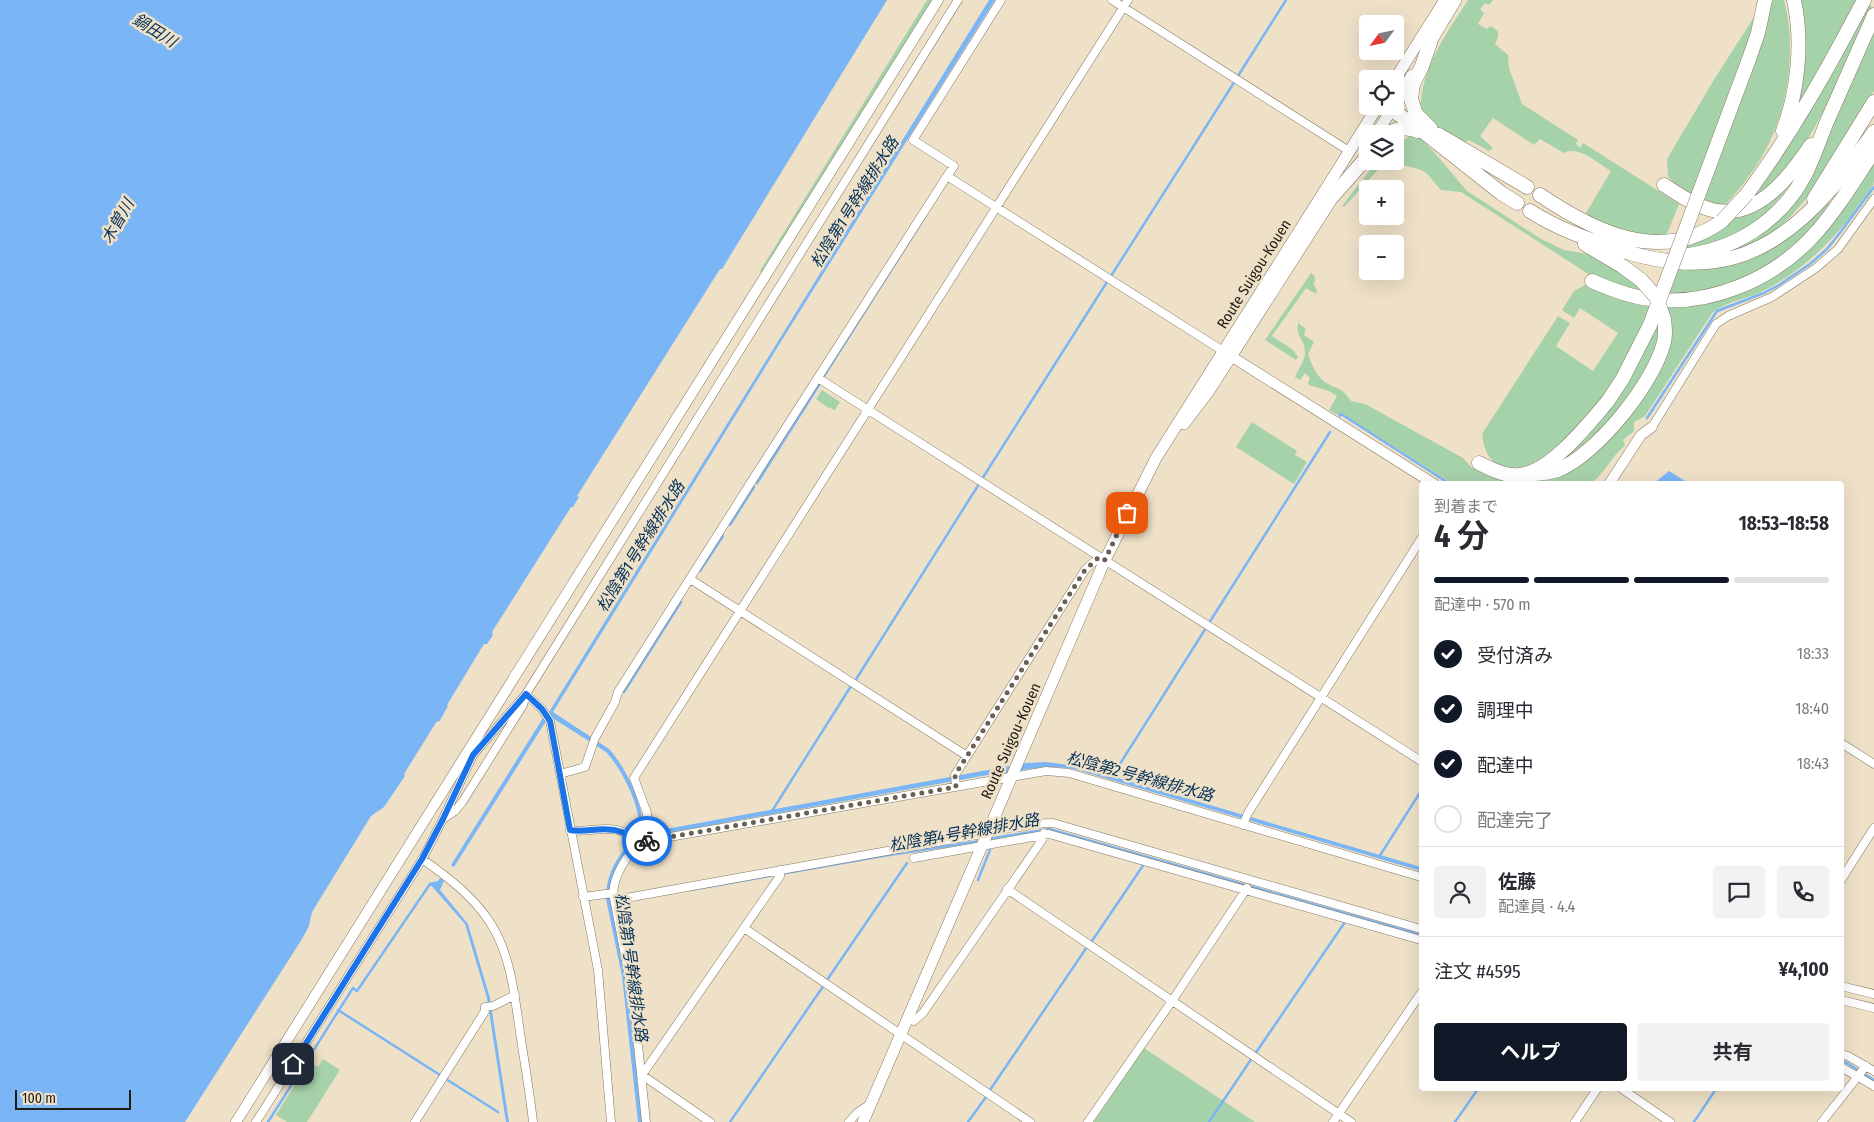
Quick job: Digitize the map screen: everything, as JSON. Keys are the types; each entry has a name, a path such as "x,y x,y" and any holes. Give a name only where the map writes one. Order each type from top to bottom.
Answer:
{"highway":[{"path":"1520,475 1538,469 1564,450 1582,433 1608,401 1634,358 1650,325 1749,59 1758,33 1765,0"},
{"path":"1540,195 1556,206 1606,231 1636,240 1664,242 1683,240 1701,234 1722,221 1747,194 1816,89 1864,0"},
{"path":"1773,155 1784,129 1794,90 1798,47 1794,3"},
{"path":"1645,257 1671,257 1706,252 1736,242 1764,224 1787,201 1805,174 1874,15"},
{"path":"1430,43 1413,84 1411,99 1413,107 1421,120 1440,140 1501,193 1517,203"},
{"path":"1794,224 1817,194 1874,102"},
{"path":"1402,115 1440,140 1527,187"},
{"path":"1664,185 1688,200 1712,210 1724,211 1748,208 1770,194 1781,183 1804,156 1828,119"},
{"path":"1404,129 1416,130 1440,140"},
{"path":"1544,220 1580,236 1645,257 1684,263 1717,262 1750,252 1765,245 1794,224 1832,188 1874,132"},
{"path":"1592,281 1631,295 1650,299 1670,300 1708,296 1743,285 1776,268 1791,257 1815,234 1874,151"},
{"path":"1332,197 1359,166"},
{"path":"1479,463 1498,472 1520,475 1542,474 1558,469 1586,452 1606,433 1637,395 1655,363 1664,342 1664,319 1656,297 1642,280 1530,211"}],"main road":[{"path":"1401,70 1445,0"},
{"name":"Route Suigou-Kouen","path":"1404,85 1456,0"},
{"name":"Route Suigou-Kouen","path":"1227,354 1350,151 1383,115"},
{"name":"Route Suigou-Kouen","path":"863,1122 982,847 1102,558 1156,458 1359,160"}],"street":[{"path":"236,1122 471,754 938,0"},
{"path":"443,819 455,811 463,801 518,712 526,694 958,0"},
{"path":"560,774 585,767 595,738 618,693 954,166 913,140 1001,0"},
{"path":"1112,0 1350,151"},
{"path":"646,1122 633,997 611,895 616,877 623,863 642,838 647,813 634,778 1128,0"},
{"path":"947,176 1429,481"},
{"path":"1611,481 1641,435 1652,427 1716,324 1728,316 1772,297 1795,284 1816,268 1838,249 1874,199"},
{"path":"818,378 1419,760"},
{"path":"1245,821 1419,542"},
{"path":"956,785 955,775 1085,570 1102,558"},
{"path":"690,579 967,756"},
{"path":"256,1122 422,859 443,819 471,754 526,694"},
{"path":"526,694 550,720 598,970 611,1122"},
{"path":"1844,745 1874,764"},
{"path":"570,830 603,828 642,838 956,785 1014,771 1046,771 1068,773 1245,821 1419,876"},
{"path":"583,897 780,873 988,832 1053,823 1419,939"},
{"path":"908,1019 914,1021 923,1013 1044,835 1043,824"},
{"path":"1844,875 1874,828"},
{"path":"914,858 1049,834 1419,928"},
{"path":"422,859 448,877 474,903 491,924 504,953 514,995 533,1122"},
{"path":"642,1075 780,873"},
{"path":"1088,1122 1248,885"},
{"path":"1008,889 1350,1122"},
{"path":"744,928 1030,1122"},
{"path":"1844,987 1874,994"},
{"path":"415,1122 485,1011 485,1007 514,995"},
{"path":"1333,1122 1419,996"},
{"path":"1844,1001 1874,1008"},
{"path":"1844,1056 1862,1071 1874,1086"},
{"path":"1844,1068 1874,1071"},
{"path":"1822,1122 1862,1071"},
{"path":"642,1075 710,1122"},
{"path":"1575,1122 1596,1091"},
{"path":"1625,1091 1670,1122"},
{"path":"849,1122 857,1113 870,1104"}],"green space":[{"path":"927,0 933,0 763,273 760,271"},
{"path":"1468,0 1493,0 1489,5 1485,3 1480,9 1484,13 1478,24 1487,29 1491,26 1498,31 1495,44 1508,55 1509,68 1522,104 1578,140 1576,144 1580,148 1583,143 1679,204 1665,239 1598,225 1586,213 1611,171 1582,153 1570,151 1564,153 1540,139 1534,145 1493,118 1480,136 1493,148 1489,151 1469,140 1465,142 1429,123 1418,104 1421,101 1427,74 1438,48"},
{"path":"1765,0 1784,0 1788,20 1790,62 1783,106 1768,145 1746,181 1723,208 1708,205 1677,187 1668,176 1667,159 1715,78"},
{"path":"1797,0 1858,0 1843,32 1794,112"},
{"path":"1869,3 1874,10 1820,118 1802,149 1783,175 1764,192 1742,205"},
{"path":"1874,27 1874,91 1809,195 1784,223 1754,245 1743,250 1706,259 1777,219"},
{"path":"1413,134 1422,140 1467,191 1541,239 1564,250 1594,255 1633,278 1648,294 1603,281 1590,275 1461,192 1441,190 1424,172 1404,165 1404,140"},
{"path":"1874,159 1874,182 1872,187 1842,227 1820,251 1795,271 1767,289 1725,305 1712,313 1645,416 1634,422 1634,431 1623,440 1625,446 1594,481 1448,481 1341,413 1339,416 1329,410 1337,396 1329,391 1309,385 1310,378 1305,373 1300,380 1295,377 1305,354 1304,344 1298,333 1298,324 1300,319 1299,324 1306,329 1304,335 1314,342 1308,354 1317,373 1322,380 1342,391 1351,401 1365,404 1463,458 1471,467 1498,478 1557,475 1648,384 1665,305 1766,278"},
{"path":"1370,170 1378,170 1369,180 1362,180"},
{"path":"1797,174 1767,212 1738,234 1679,255 1682,245"},
{"path":"1359,184 1359,191 1344,207 1342,206"},
{"path":"1826,202 1831,204 1805,238 1762,271 1721,289 1666,296 1676,269 1711,268"},
{"path":"1311,273 1315,277 1316,294 1306,288 1272,336 1293,350 1298,357 1296,360 1265,340"},
{"path":"1585,285 1653,305 1637,344 1600,402 1564,442 1545,457 1526,466 1507,467 1496,463 1486,451 1482,434 1558,316 1570,323 1556,346 1593,371 1618,333 1580,308 1574,318 1562,310 1574,291"},
{"path":"1659,317 1658,340 1652,359 1628,399 1599,434 1558,465"},
{"path":"822,390 840,402 835,410 816,399"},
{"path":"1252,422 1297,451 1295,455 1307,462 1294,484 1236,447"},
{"path":"1144,1048 1255,1122 1094,1122"},
{"path":"323,1059 340,1070 307,1122 287,1122 276,1115 309,1062 318,1067"}],"water":[{"path":"0,0 887,0 722,269 720,269 577,496 579,497 573,507 571,507 492,632 493,635 487,644 484,644 447,705 439,722 437,721 404,774 405,776 384,807 371,816 312,912 309,926 302,939 185,1122 0,1122"},
{"path":"989,0 995,0 790,327 553,712 609,749 614,755 633,787 641,812 642,832 1026,763 1046,762 1077,766 1419,866 1419,870 1074,769 1056,767 1005,774 1004,772 651,836 640,836 619,864 610,889 610,899 626,977 642,1122 638,1122 622,976 606,899 607,884 611,871 621,853 636,836 639,823 638,813 630,789 618,767 606,752 551,717 546,721 454,867 451,865 543,718 549,712"},
{"path":"1669,471 1685,481 1657,481"},
{"path":"440,878 444,881 440,890 468,924 490,998 509,1122 506,1122 487,998 465,924 429,883 438,881"}],"waterway":[{"path":"1238,76 1286,0"},
{"path":"1111,276 1235,81"},
{"path":"1647,418 1717,311 1764,293 1810,264 1827,249 1874,187"},
{"path":"824,376 926,215"},
{"path":"982,479 1107,282"},
{"path":"757,483 819,385"},
{"path":"1340,416 1341,414 1445,481"},
{"path":"1209,623 1330,432"},
{"path":"855,681 979,484"},
{"path":"730,525 754,487"},
{"path":"700,571 723,536"},
{"path":"624,692 681,602"},
{"name":"松陰第2号幹線排水路","path":"1111,778 1206,628"},
{"path":"772,811 851,686"},
{"path":"1379,857 1419,794"},
{"name":"松陰第4号幹線排水路","path":"988,839 1049,829 1419,934"},
{"name":"松陰第4号幹線排水路","path":"690,890 980,841"},
{"path":"978,880 990,850"},
{"path":"827,980 907,863"},
{"path":"1092,941 1144,864"},
{"path":"268,1122 353,988 357,991 430,884 432,885"},
{"path":"1255,1054 1345,922"},
{"path":"990,1090 1087,947"},
{"path":"730,1122 824,985"},
{"path":"338,1010 440,1075"},
{"path":"1209,1122 1252,1058"},
{"name":"松陰第4号幹線排水路","path":"1844,1062 1874,1080"},
{"path":"446,1079 498,1112"},
{"path":"1455,1122 1477,1091"},
{"path":"1694,1122 1715,1091"},
{"path":"968,1122 986,1097"}],"way so far":[{"path":"647,841 956,787 955,775 1085,570 1099,557 1105,560 1127,513"}],"route":[{"path":"293,1064 422,859 473,755 526,694 542,709 550,721 570,830 603,828 618,831 641,841 647,841"}],"water label":[{"name":"鍋田川","path":"155,30"},
{"name":"松陰第1号幹線排水路","path":"854,202"},
{"name":"木曽川","path":"117,221"},
{"name":"松陰第1号幹線排水路","path":"640,546"},
{"name":"松陰第1号幹線排水路","path":"632,967"}]}
